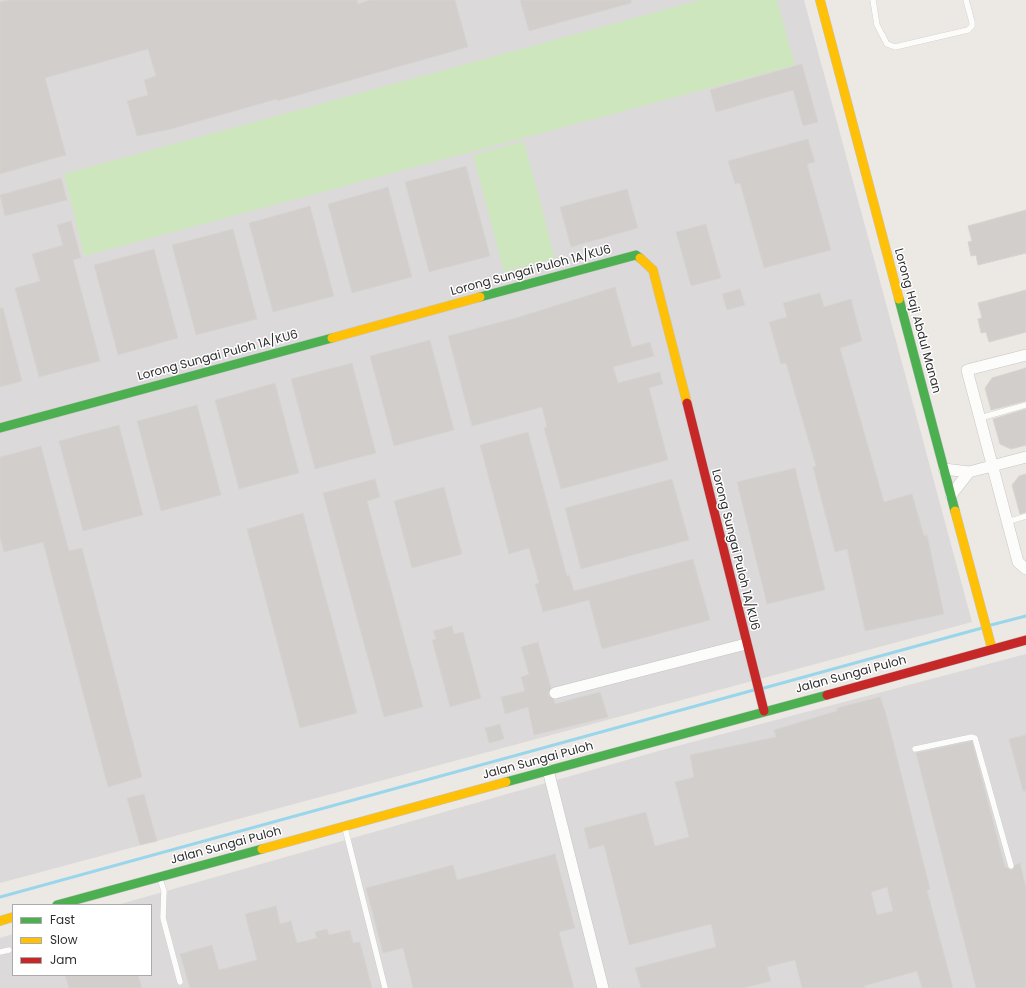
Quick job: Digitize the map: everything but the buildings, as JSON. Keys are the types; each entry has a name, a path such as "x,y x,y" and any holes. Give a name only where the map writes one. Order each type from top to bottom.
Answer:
{"street":[{"name":"Lorong Haji Abdul Manan","path":"820,0 992,649"},
{"name":"Lorong Sungai Puloh 1A/KU6","path":"0,428 636,255 653,270 764,711"},
{"path":"1026,355 967,370 1018,562 1026,569"},
{"path":"944,468 969,472 1026,457"},
{"path":"951,495 969,472"},
{"name":"Jalan Sungai Puloh","path":"61,904 1026,640"},
{"path":"555,693 746,644"},
{"path":"548,770 603,988"},
{"path":"0,920 12,917"}],"lane":[{"path":"873,0 880,31 887,44 896,48 968,30 972,22 966,0"},
{"path":"980,418 1026,405"},
{"path":"1007,522 1026,516"},
{"path":"915,749 972,736 975,738 1011,866"},
{"path":"345,826 385,988"},
{"path":"160,877 164,891 163,918 180,982"},
{"path":"0,952 9,950"}],"shaded area":[{"path":"0,0 804,0 972,622 0,883"},
{"path":"1026,654 1026,988 0,988 0,938 12,934 12,976 152,976 152,904 121,904 662,750"}],"green space":[{"path":"700,0 777,0 795,65 84,256 64,174"},
{"path":"524,141 555,258 504,272 473,155"}],"waterway":[{"path":"991,625 1026,616"},
{"path":"764,688 982,628"},
{"path":"0,897 754,690"}],"traffic: fast":[{"path":"480,297 636,255 640,258"},
{"path":"899,299 955,511"},
{"path":"0,428 332,338"},
{"path":"506,782 827,695"},
{"path":"61,904 262,849"}],"traffic: slow":[{"path":"820,0 899,299"},
{"path":"640,258 653,270 687,403"},
{"path":"332,338 480,297"},
{"path":"955,511 992,649"},
{"path":"262,849 506,782"},
{"path":"0,921 12,917"}],"traffic: jam":[{"path":"687,403 764,711"},
{"path":"827,695 1026,640"}]}
